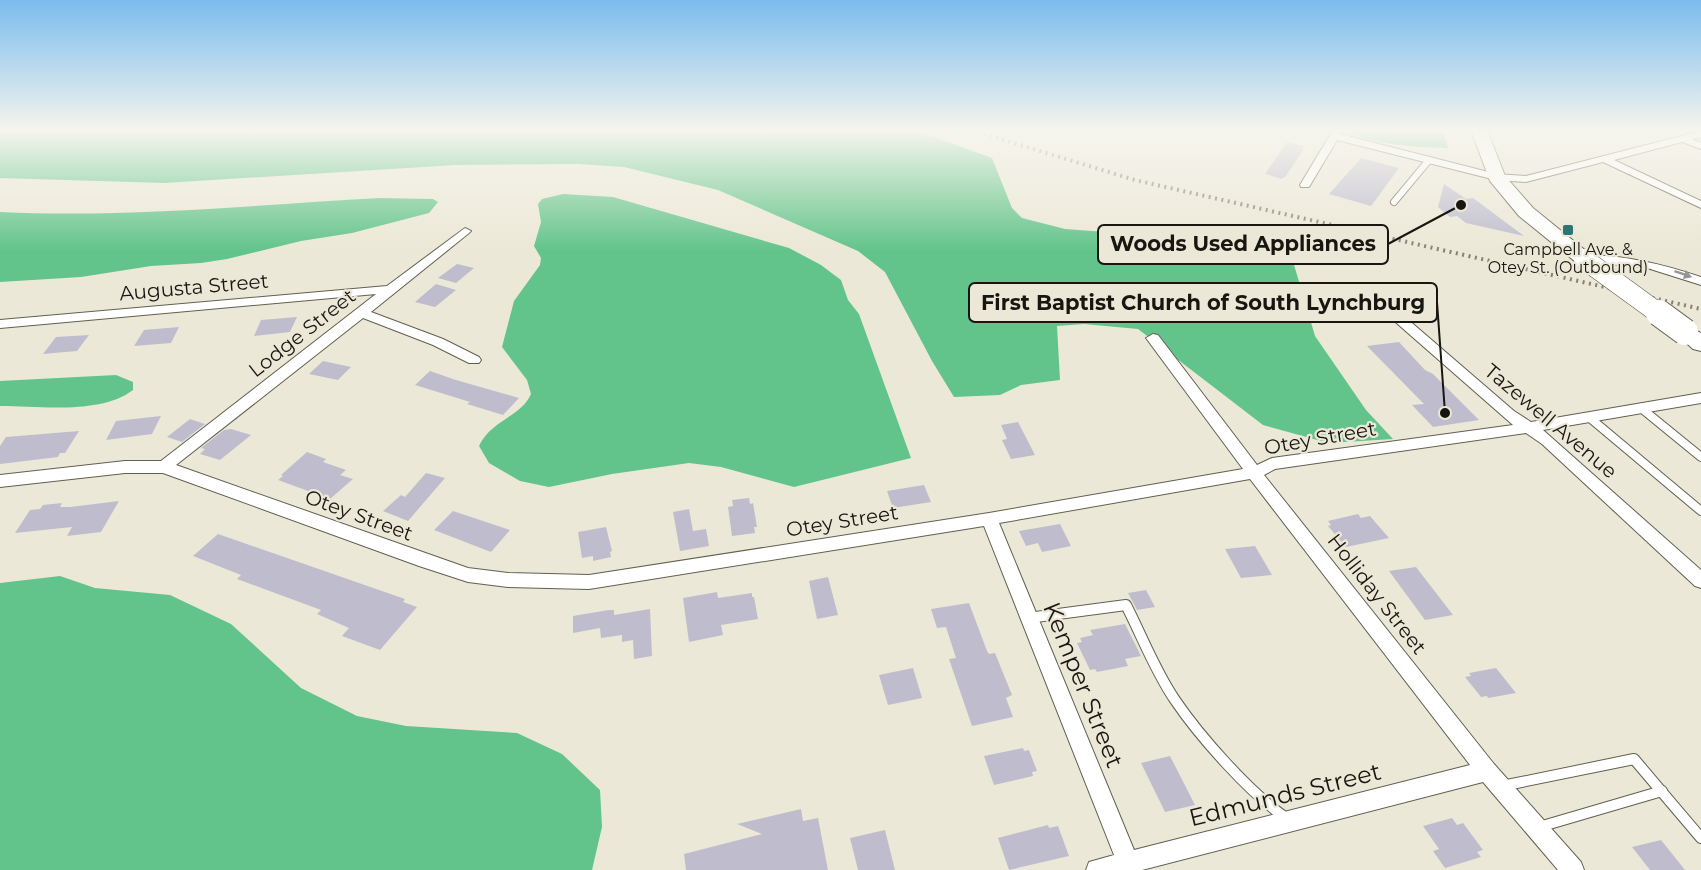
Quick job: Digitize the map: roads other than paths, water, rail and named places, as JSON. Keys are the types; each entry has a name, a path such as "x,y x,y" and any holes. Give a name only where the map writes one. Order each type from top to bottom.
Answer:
{"main road":[{"path":"1494,171 1496,177 1526,212 1584,259 1693,338"}],"street":[{"path":"1305,185 1314,171"},
{"path":"1471,171 1496,177 1526,179 1561,171"},
{"path":"1628,171 1701,205"},
{"name":"Lodge Street","path":"164,467 465,231"},
{"path":"1584,259 1626,259 1651,264 1701,280"},
{"name":"Augusta Street","path":"0,324 391,289"},
{"name":"Tazewell Avenue","path":"1372,295 1509,415 1547,440 1701,581"},
{"path":"360,312 438,342 474,360"},
{"name":"Holliday Street","path":"1153,338 1254,473 1494,779 1573,870"},
{"name":"Otey Street","path":"0,481 125,467 164,467 468,574 508,580 589,582 988,519 1254,473 1272,464 1528,428 1701,398"},
{"name":"Kemper Street","path":"988,519 1130,867"},
{"name":"Edmunds Street","path":"1097,870 1130,867 1292,822 1494,779"}],"lane":[{"path":"1394,202 1420,171"},
{"path":"1641,408 1701,457"},
{"path":"1590,418 1701,511"},
{"path":"1027,618 1126,605 1174,699 1203,736 1269,806 1292,822"},
{"path":"1494,779 1634,759 1701,838"},
{"path":"1537,828 1662,791"}],"railway":[{"path":"1104,171 1135,180 1701,309"}],"place":[{"name":"Woods Used Appliances","path":"1461,205"},
{"name":"Campbell Ave. & Otey St. (Outbound)","path":"1568,230"},
{"name":"First Baptist Church of South Lynchburg","path":"1445,413"}]}
